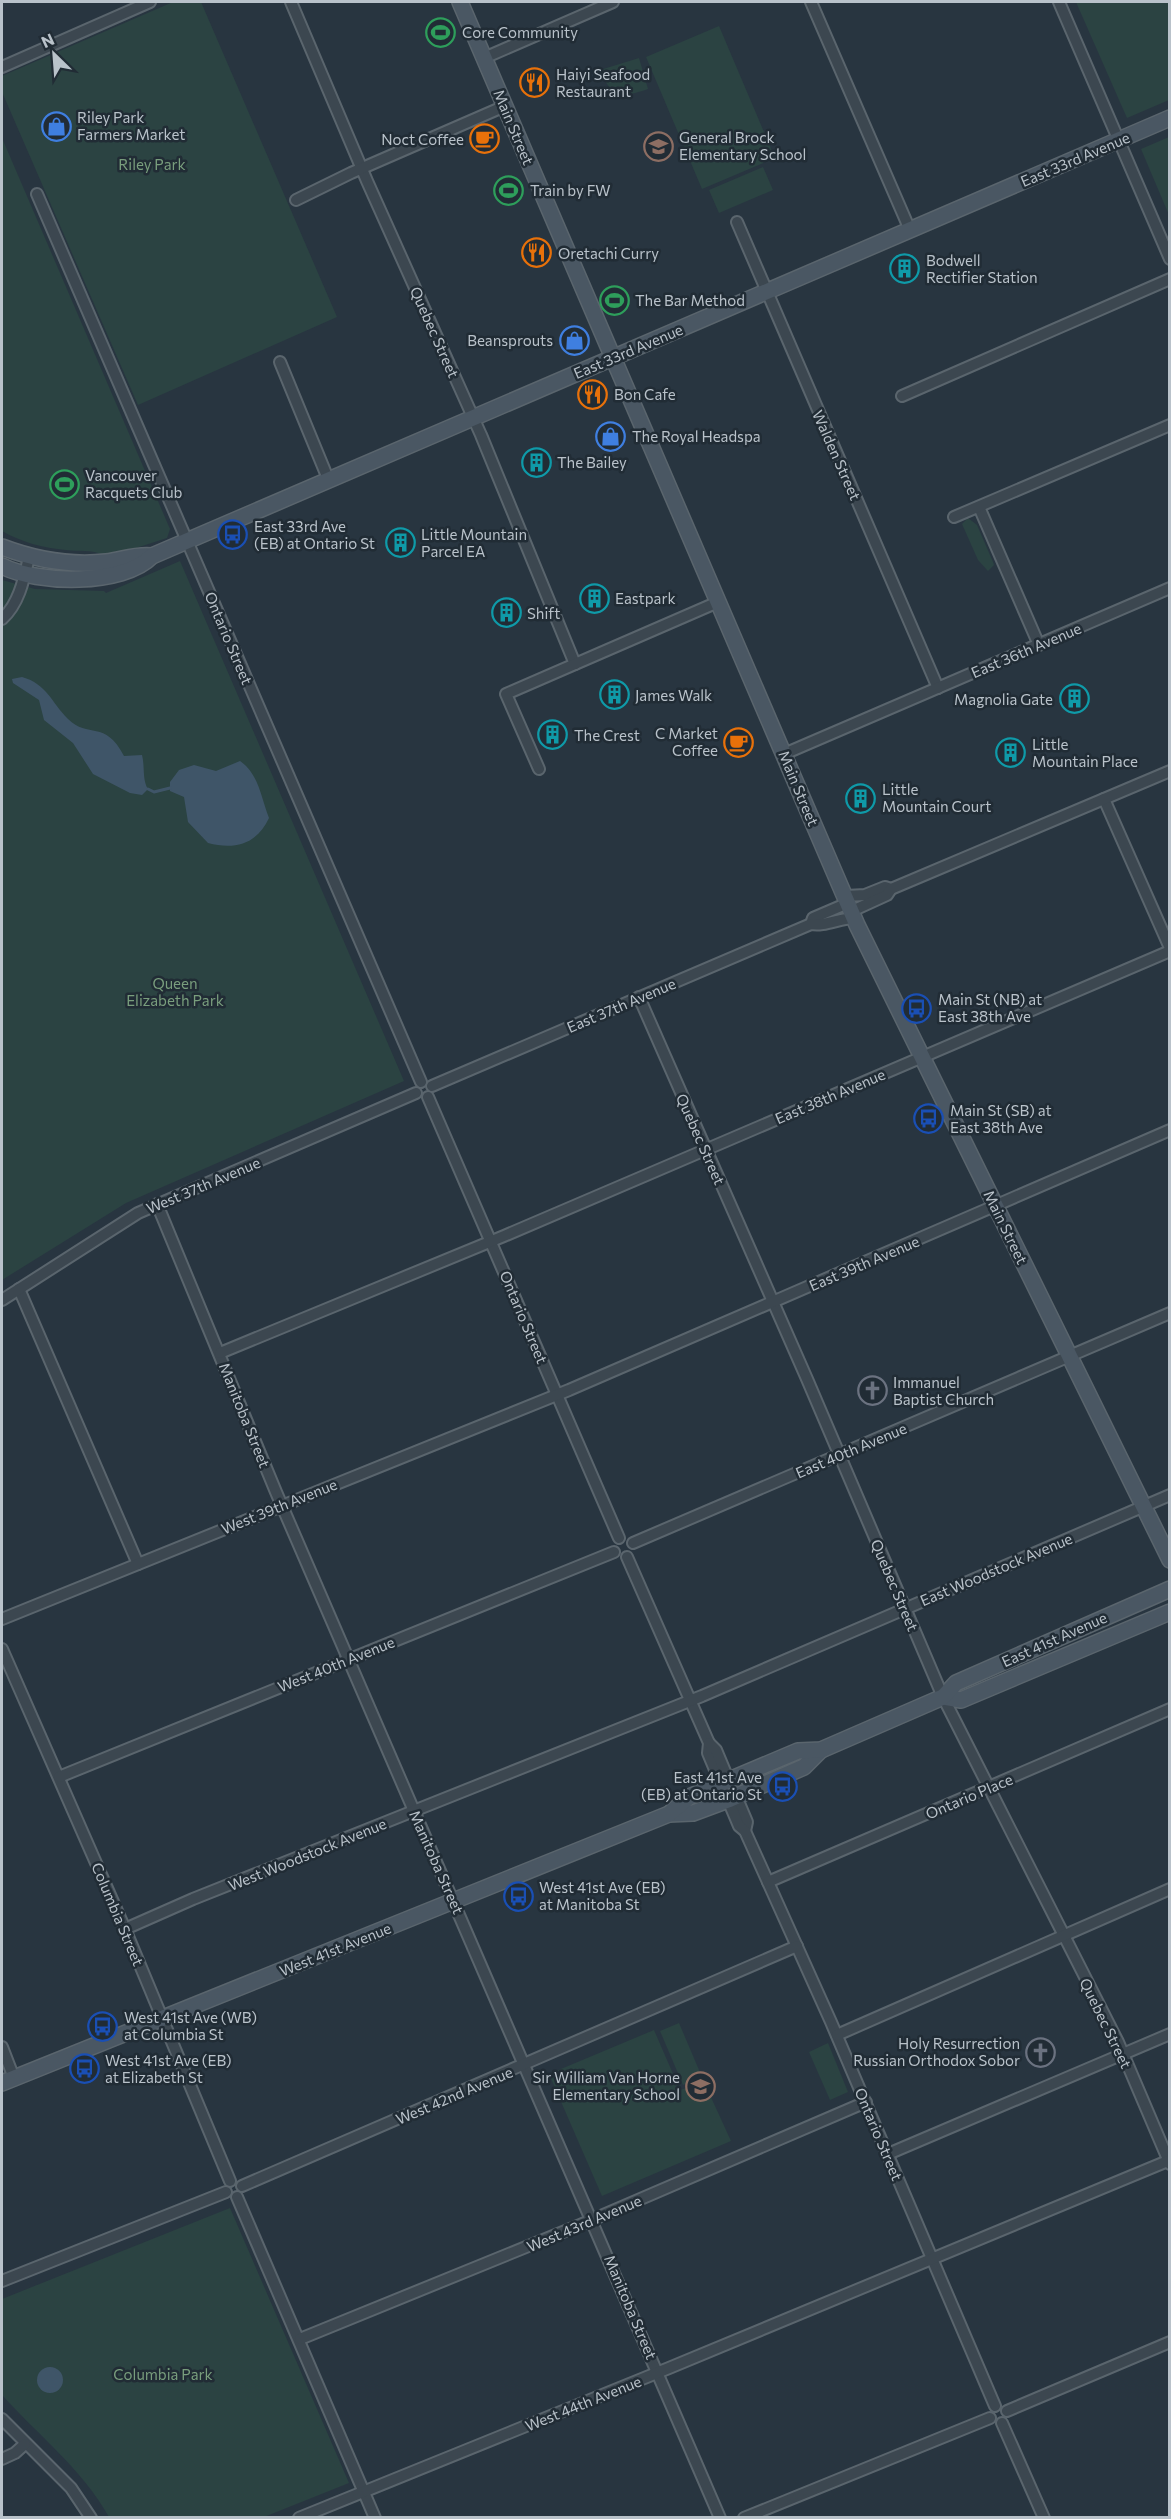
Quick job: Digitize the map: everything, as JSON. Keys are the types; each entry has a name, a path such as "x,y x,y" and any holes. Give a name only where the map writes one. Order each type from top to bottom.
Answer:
{"main road":[{"name":"Main Street","path":"460,2 615,357 850,907 921,1057 1170,1560"},
{"name":"East 33rd Avenue","path":"152,556 1170,118"},
{"path":"2,547 29,557 59,563 88,563 140,555 152,556"},
{"path":"2,566 25,574 104,577 142,566 152,556"},
{"name":"East 41st Avenue","path":"725,1782 798,1751 821,1750 943,1697 956,1683 1170,1589"},
{"name":"East 41st Avenue","path":"943,1697 961,1700 1170,1612"},
{"name":"East 41st Avenue","path":"732,1798 804,1767 821,1750"},
{"name":"West 41st Avenue","path":"8,2080 669,1814 689,1797 725,1782"},
{"name":"West 41st Avenue","path":"669,1814 693,1813 732,1798"}],"street":[{"path":"2,68 124,7 150,2"},
{"name":"Quebec Street","path":"291,2 473,419 575,664"},
{"path":"484,58 613,2"},
{"path":"811,2 910,230"},
{"path":"1059,2 1170,259"},
{"path":"296,200 505,106"},
{"name":"Ontario Street","path":"37,194 421,1082"},
{"name":"Walden Street","path":"736,222 938,688"},
{"path":"902,396 1170,279"},
{"path":"280,362 329,481"},
{"path":"954,518 1170,425"},
{"path":"979,507 1039,645"},
{"path":"2,619 12,606 29,557"},
{"name":"East 36th Avenue","path":"784,754 1170,588"},
{"path":"539,769 506,694 718,602"},
{"name":"East 37th Avenue","path":"811,924 813,918 887,896 891,889 1170,771"},
{"path":"1104,799 1170,949"},
{"name":"East 37th Avenue","path":"432,1086 811,924 817,926 831,920 869,894 885,887 891,889"},
{"name":"East 38th Avenue","path":"220,1353 491,1242 1170,949"},
{"name":"Quebec Street","path":"639,997 943,1697 1123,2054 1169,2162"},
{"path":"421,1082 428,1082 432,1086 432,1093 428,1097 421,1098 416,1093 416,1086 421,1082"},
{"name":"West 37th Avenue","path":"2,1300 88,1244 157,1204 416,1093"},
{"name":"Ontario Street","path":"428,1097 619,1538"},
{"name":"East 39th Avenue","path":"557,1395 1170,1130"},
{"name":"Manitoba Street","path":"157,1204 282,1505 721,2517"},
{"path":"19,1289 138,1564"},
{"name":"East 40th Avenue","path":"633,1544 1170,1313"},
{"name":"West 39th Avenue","path":"2,1619 557,1395"},
{"name":"East Woodstock Avenue","path":"690,1701 1170,1495"},
{"path":"619,1538 628,1538 633,1544 633,1551 627,1557 620,1557 614,1552 613,1544 619,1538"},
{"name":"West 40th Avenue","path":"59,1777 614,1552"},
{"path":"627,1557 709,1743 708,1753 725,1782"},
{"name":"Columbia Street","path":"2,1649 125,1929 230,2181"},
{"name":"West Woodstock Avenue","path":"125,1929 690,1701"},
{"name":"Ontario Place","path":"768,1882 1170,1709"},
{"name":"Ontario Street","path":"732,1798 739,1826 746,1831 837,2035 995,2406"},
{"path":"837,2035 1170,1889"},
{"name":"West 42nd Avenue","path":"242,2186 797,1946"},
{"path":"888,2154 1170,2034"},
{"path":"2,2047 8,2080"},
{"name":"West 43rd Avenue","path":"300,2339 593,2220 866,2102"},
{"name":"West 44th Avenue","path":"299,2517 1169,2162"},
{"path":"230,2181 239,2181 242,2186 243,2191 237,2197 232,2198 226,2192 230,2181"},
{"path":"2,2281 226,2192"},
{"path":"237,2197 375,2517"},
{"path":"1007,2411 1170,2342"},
{"path":"995,2406 1002,2406 1007,2411 1007,2418 1002,2423 995,2423 990,2418 990,2411 995,2406"},
{"path":"744,2517 990,2418"},
{"path":"2,2419 71,2488 91,2517"},
{"path":"1002,2423 1044,2517"},
{"path":"2,2459 15,2453 26,2444"},
{"path":"721,2517 727,2517"}],"green space":[{"name":"Riley Park","path":"173,2 201,2 337,317 138,405 2,92 2,76"},
{"path":"1076,2 1169,2 1169,100 1127,118"},
{"path":"719,26 775,158 702,189 646,57"},
{"path":"639,58 648,89 631,94 613,91 600,70"},
{"path":"1169,137 1169,215 1141,149"},
{"path":"2,138 170,529 167,538 133,549 103,555 41,546 2,531"},
{"path":"763,167 773,190 719,213 709,190"},
{"path":"968,518 977,525 993,562 994,565 988,571 978,560 962,524"},
{"name":"Queen Elizabeth Park","path":"180,561 404,1081 126,1203 2,1280 2,580 35,589 104,591 106,593"},
{"path":"679,2023 702,2077 683,2085 660,2031"},
{"path":"654,2030 680,2090 704,2082 731,2141 602,2196 549,2074"},
{"path":"828,2043 848,2092 830,2100 809,2052"},
{"name":"Columbia Park","path":"230,2208 349,2483 264,2517 109,2517 73,2468 2,2395 2,2299"}],"water":[{"path":"22,677 43,689 75,725 110,737 124,756 142,755 148,789 142,795 130,793 93,774 73,743 44,720 39,700 13,683 12,679"},
{"path":"240,761 255,779 269,818 258,834 244,843 227,846 208,843 188,822 184,797 170,791 170,782 179,770 194,765 216,771"},
{"path":"50,2367 59,2371 63,2380 59,2389 50,2393 41,2389 37,2380 41,2371"}],"waterway":[{"path":"148,789 154,792 170,788"}],"place":[{"name":"Core Community","path":"441,32"},
{"name":"Haiyi Seafood Restaurant","path":"535,83"},
{"name":"Riley Park Farmers Market","path":"56,126"},
{"name":"Noct Coffee","path":"485,139"},
{"name":"General Brock Elementary School","path":"658,146"},
{"name":"Train by FW","path":"509,190"},
{"name":"Oretachi Curry","path":"537,253"},
{"name":"Bodwell Rectifier Station","path":"905,269"},
{"name":"The Bar Method","path":"614,300"},
{"name":"Beansprouts","path":"574,340"},
{"name":"Bon Cafe","path":"593,394"},
{"name":"The Royal Headspa","path":"611,436"},
{"name":"The Bailey","path":"536,462"},
{"name":"Vancouver Racquets Club","path":"64,484"},
{"name":"East 33rd Ave (EB) at Ontario St","path":"233,535"},
{"name":"Little Mountain Parcel EA","path":"400,543"},
{"name":"Eastpark","path":"594,598"},
{"name":"Shift","path":"506,613"},
{"name":"James Walk","path":"614,695"},
{"name":"Magnolia Gate","path":"1074,699"},
{"name":"The Crest","path":"553,735"},
{"name":"C Market Coffee","path":"739,742"},
{"name":"Little Mountain Place","path":"1011,753"},
{"name":"Little Mountain Court","path":"861,798"},
{"name":"Main St (NB) at East 38th Ave","path":"917,1008"},
{"name":"Main St (SB) at East 38th Ave","path":"929,1119"},
{"name":"Immanuel Baptist Church","path":"872,1391"},
{"name":"East 41st Ave (EB) at Ontario St","path":"783,1786"},
{"name":"West 41st Ave (EB) at Manitoba St","path":"518,1896"},
{"name":"West 41st Ave (WB) at Columbia St","path":"103,2026"},
{"name":"Holy Resurrection Russian Orthodox Sobor","path":"1041,2052"},
{"name":"West 41st Ave (EB) at Elizabeth St","path":"84,2069"},
{"name":"Sir William Van Horne Elementary School","path":"701,2086"}]}
